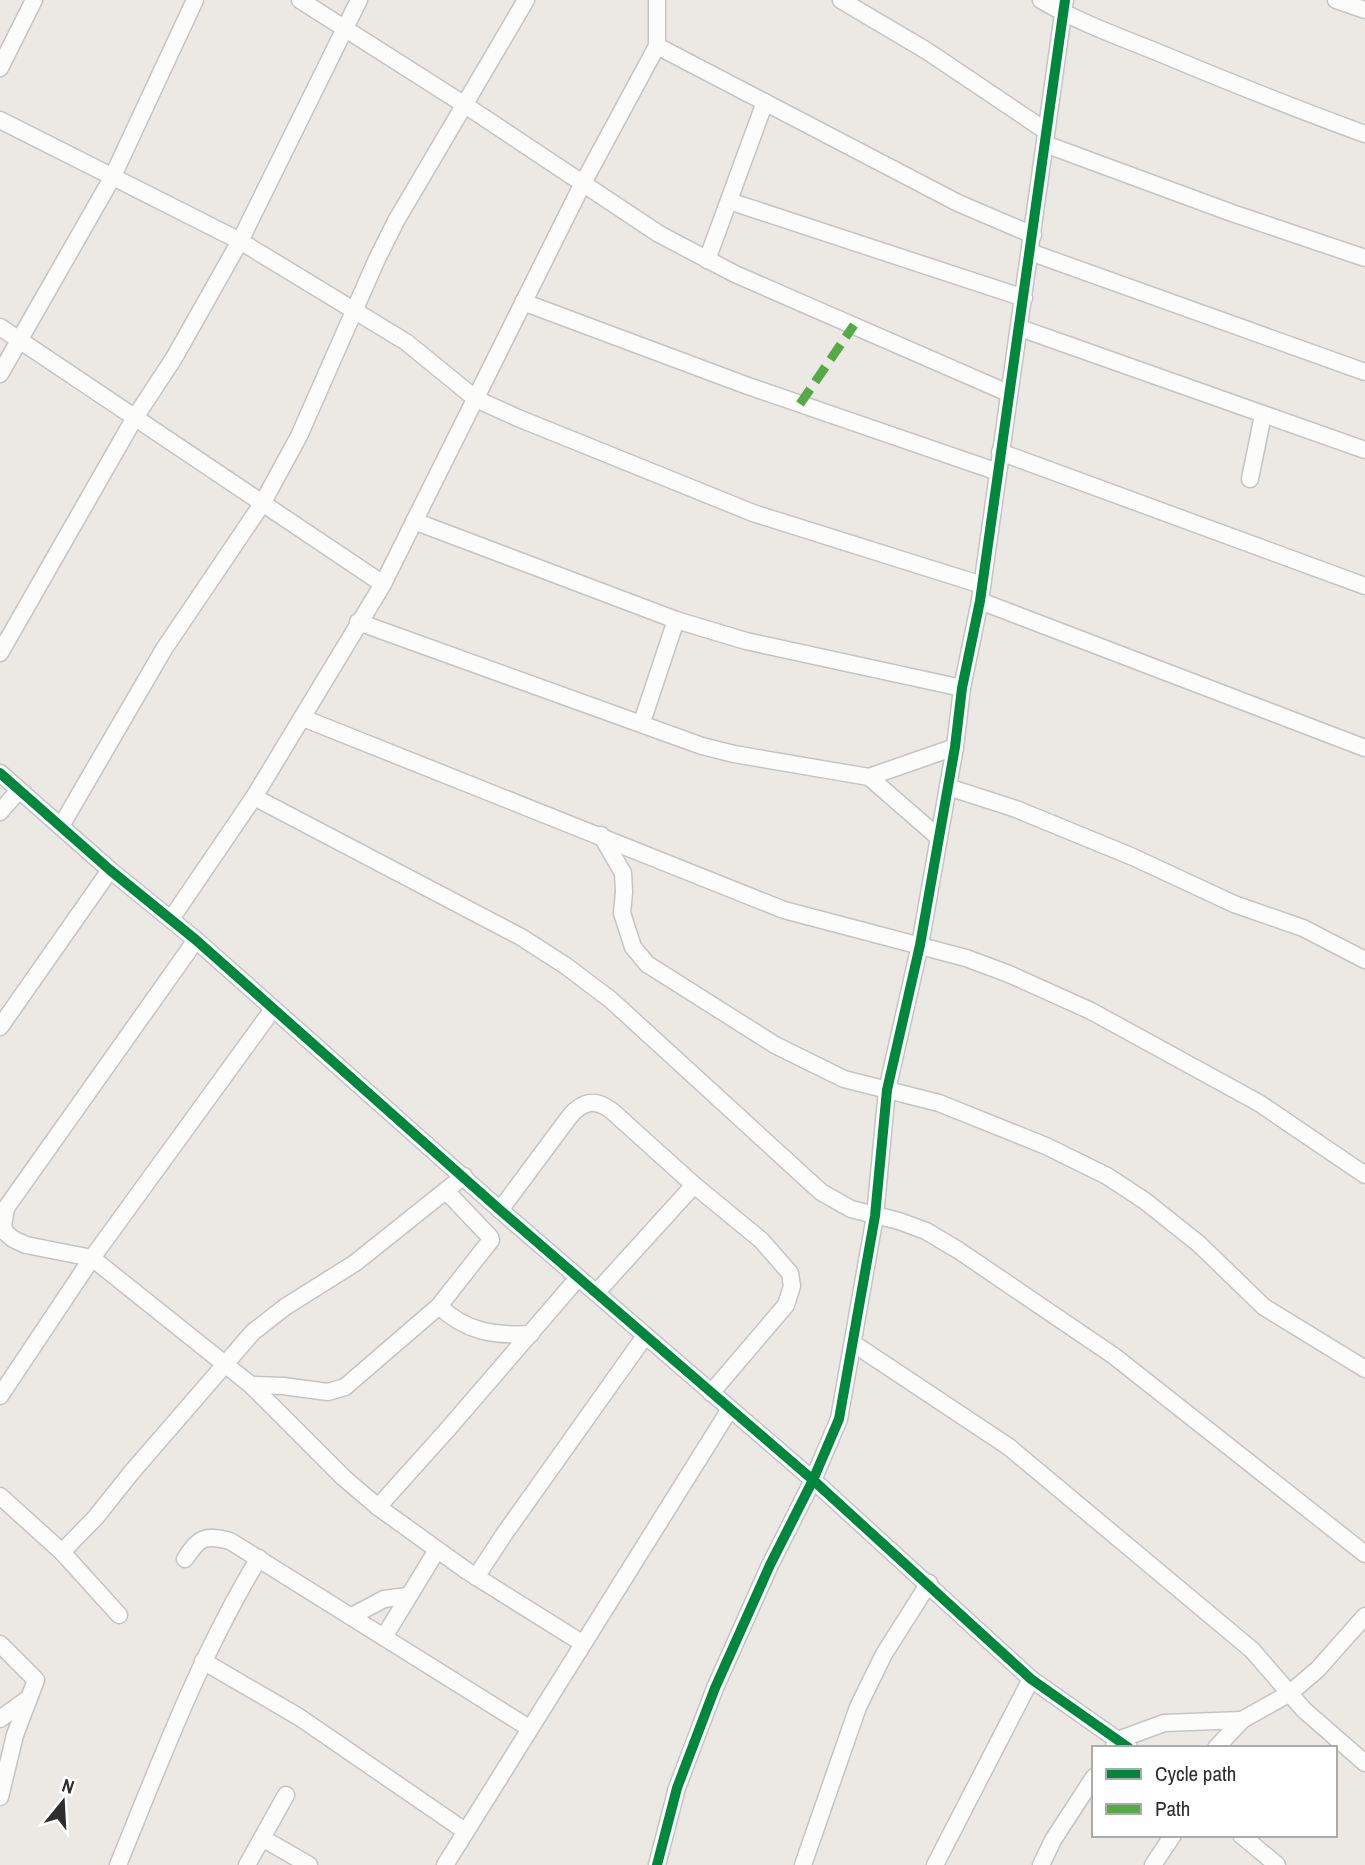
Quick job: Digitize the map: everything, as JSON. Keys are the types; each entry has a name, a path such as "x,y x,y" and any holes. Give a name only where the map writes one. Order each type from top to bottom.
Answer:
{"street":[{"path":"0,68 34,0"},
{"path":"0,374 112,178 195,0"},
{"path":"300,0 466,105 582,185 707,261 1008,393"},
{"path":"0,653 240,241 359,0"},
{"path":"61,826 164,649 261,505 299,436 402,210 526,0"},
{"path":"171,919 254,797 383,584 582,185 657,46 657,0"},
{"path":"841,0 927,51 1046,138 1365,258"},
{"path":"1041,0 1064,7 1306,113 1365,134"},
{"path":"1336,0 1365,9"},
{"path":"656,1865 677,1788 715,1688 839,1419 875,1216 887,1090 920,945 955,747 962,688 981,593 1064,7"},
{"path":"657,46 948,198 1033,235"},
{"path":"707,261 765,102"},
{"path":"0,120 240,241 406,342 476,399 753,513 981,593 1365,748"},
{"path":"729,201 1024,298"},
{"path":"1030,252 1365,372"},
{"path":"523,302 748,386 998,472"},
{"path":"0,327 261,505 383,584"},
{"path":"1020,328 1365,450"},
{"path":"1250,479 1263,415"},
{"path":"1000,452 1365,586"},
{"path":"414,521 676,620 746,641 962,688"},
{"path":"642,722 676,620"},
{"path":"358,622 642,722 702,746 734,754 869,777 955,747"},
{"path":"303,718 784,910 966,958 1009,974 1091,1011 1259,1104 1365,1175"},
{"path":"0,773 110,870 196,940 500,1210 813,1480 929,1583 1031,1679 1120,1745 1164,1723 1242,1720"},
{"path":"869,777 938,838"},
{"path":"948,787 1016,809 1133,857 1234,904 1311,932 1365,960"},
{"path":"0,812 19,790"},
{"path":"254,797 521,937 566,966 611,1000 821,1192 851,1209 926,1231 958,1250 1114,1356 1365,1554"},
{"path":"601,835 623,873 622,913 633,947 647,964 775,1045 844,1079 939,1103 1046,1146 1107,1176 1146,1201 1199,1244 1264,1307 1365,1369"},
{"path":"0,1027 110,870"},
{"path":"196,940 6,1208 3,1226 6,1233 26,1245 92,1258 251,1385 344,1478 378,1507 476,1577 582,1643"},
{"path":"0,1396 92,1258 273,1009"},
{"path":"500,1210 570,1116 580,1105 592,1101 612,1111 694,1185 761,1240 787,1267 792,1280 789,1298 779,1314 711,1393"},
{"path":"62,1552 96,1517 253,1332 285,1307 355,1263 464,1177"},
{"path":"596,1293 694,1185"},
{"path":"251,1385 328,1392 345,1387 439,1306 491,1240 447,1192"},
{"path":"378,1507 578,1278"},
{"path":"439,1306 452,1319 468,1328 506,1335 531,1334"},
{"path":"476,1577 645,1336"},
{"path":"854,1344 1009,1447 1252,1650 1339,1747 1365,1763"},
{"path":"445,1865 730,1409"},
{"path":"0,1496 62,1552 119,1615"},
{"path":"185,1559 196,1542 212,1537 230,1541 529,1728"},
{"path":"384,1637 437,1550"},
{"path":"118,1865 189,1690 230,1606 259,1558"},
{"path":"803,1865 858,1707 884,1654 929,1583"},
{"path":"352,1616 384,1599 407,1596"},
{"path":"1218,1746 1242,1720 1290,1693 1326,1661 1365,1616"},
{"path":"0,1644 36,1680 15,1735 0,1797"},
{"path":"203,1661 299,1717 465,1831"},
{"path":"935,1865 1031,1679"},
{"path":"0,1719 30,1697"},
{"path":"1041,1865 1053,1840 1092,1780"},
{"path":"247,1865 286,1796"},
{"path":"1153,1865 1172,1837"},
{"path":"262,1838 309,1865"},
{"path":"1260,1841 1277,1865"}],"marked path":[{"path":"800,404 854,325"}],"cycle path":[{"path":"657,1865 677,1788 715,1688 839,1419 875,1216 887,1090 920,945 955,747 962,688 980,601 1065,0"},
{"path":"0,773 110,870 196,940 500,1210 813,1480 1031,1679 1126,1746"}]}
